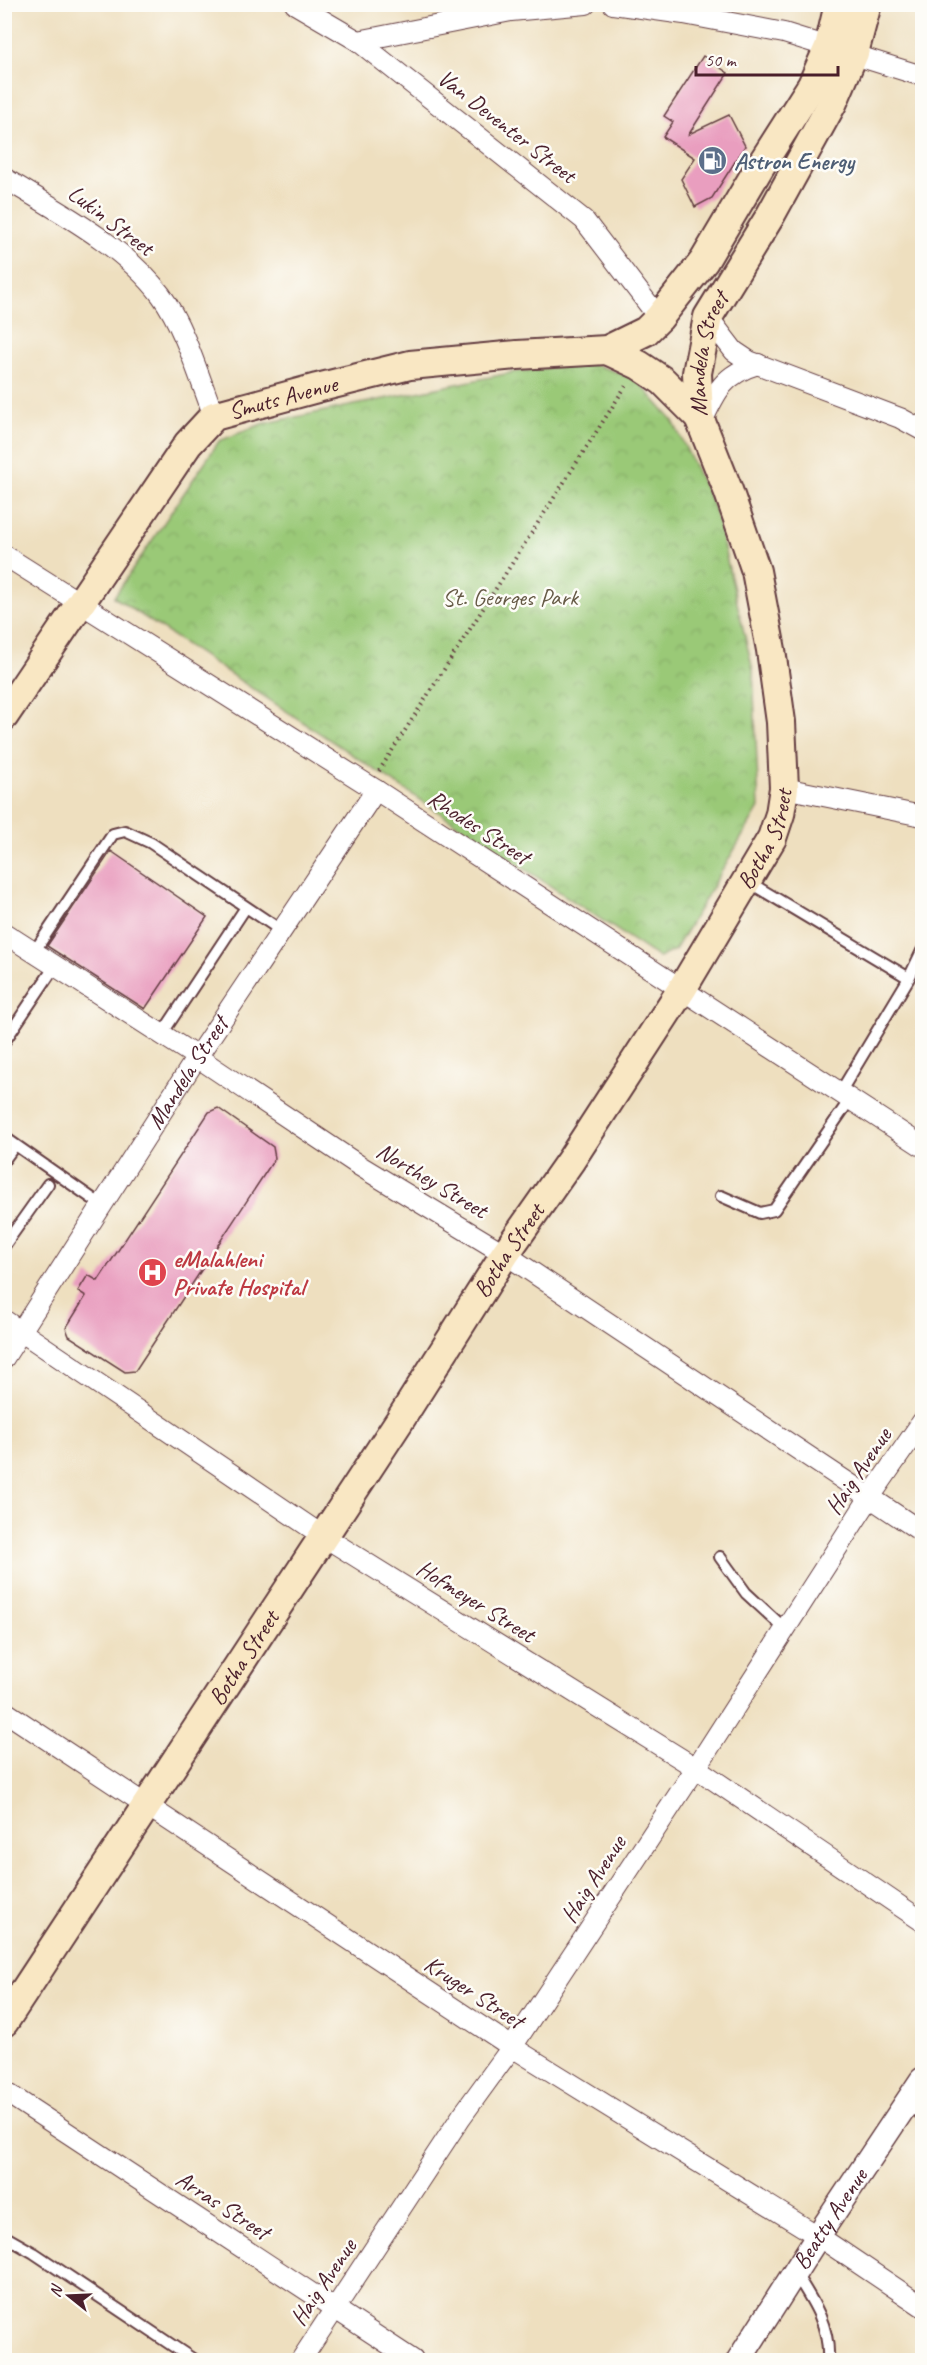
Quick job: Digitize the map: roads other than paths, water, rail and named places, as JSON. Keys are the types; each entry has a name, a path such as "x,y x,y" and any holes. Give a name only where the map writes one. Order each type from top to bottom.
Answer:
{"main road":[{"name":"Mandela Street","path":"700,421 697,373 708,317 833,102 842,50 839,4"},
{"name":"Mandela Street","path":"607,350 646,331 704,261 812,85 842,50 867,4"},
{"name":"Mandela Street","path":"607,350 639,365 663,381 700,421"},
{"name":"Smuts Avenue","path":"4,716 188,444 214,416 410,365 517,355 607,350"},
{"name":"Botha Street","path":"4,2022 505,1254 571,1160 682,989 772,838 780,814 784,788 781,722 771,650 756,571 728,490 700,421"}],"street":[{"name":"Van Deventer Street","path":"295,4 358,41 584,220 659,318"},
{"path":"358,41 511,11 586,4"},
{"path":"613,4 684,14 784,33 922,76"},
{"name":"Lukin Street","path":"4,178 63,214 134,265 162,297 187,345 214,416"},
{"path":"708,317 734,351 758,364 900,418 922,430"},
{"path":"700,421 714,396 734,374 758,364"},
{"name":"Rhodes Street","path":"4,555 372,788 922,1146"},
{"name":"Mandela Street","path":"4,1359 197,1057 282,931 372,788"},
{"path":"784,788 922,816"},
{"name":"Northey Street","path":"4,933 162,1034 360,1166 505,1254 922,1532"},
{"name":"Hofmeyer Street","path":"4,1320 323,1536 696,1768 922,1921"},
{"name":"Haig Avenue","path":"301,2361 461,2117 512,2047 696,1768 870,1497 922,1422"},
{"name":"Kruger Street","path":"4,1711 512,2047 818,2236 922,2306"},
{"name":"Beatty Avenue","path":"739,2361 818,2236 914,2109 922,2080"},
{"name":"Arras Street","path":"4,2091 413,2361"}],"lane":[{"path":"34,952 113,834 118,831 130,831 151,843 282,931"},
{"path":"746,881 909,978"},
{"path":"162,1034 246,907"},
{"path":"721,1196 760,1213 774,1210 846,1095 922,951"},
{"path":"4,1042 55,966"},
{"path":"4,1137 103,1206"},
{"path":"4,1160 15,1145"},
{"path":"4,1246 48,1184"},
{"path":"720,1557 746,1593 785,1629"},
{"path":"4,2236 34,2253 194,2361"},
{"path":"794,2273 823,2320 829,2345 828,2361"}],"place":[{"name":"Astron Energy","path":"713,161"},
{"name":"eMalahleni Private Hospital","path":"152,1273"}],"park label":[{"name":"St. Georges Park","path":"510,597"}]}
